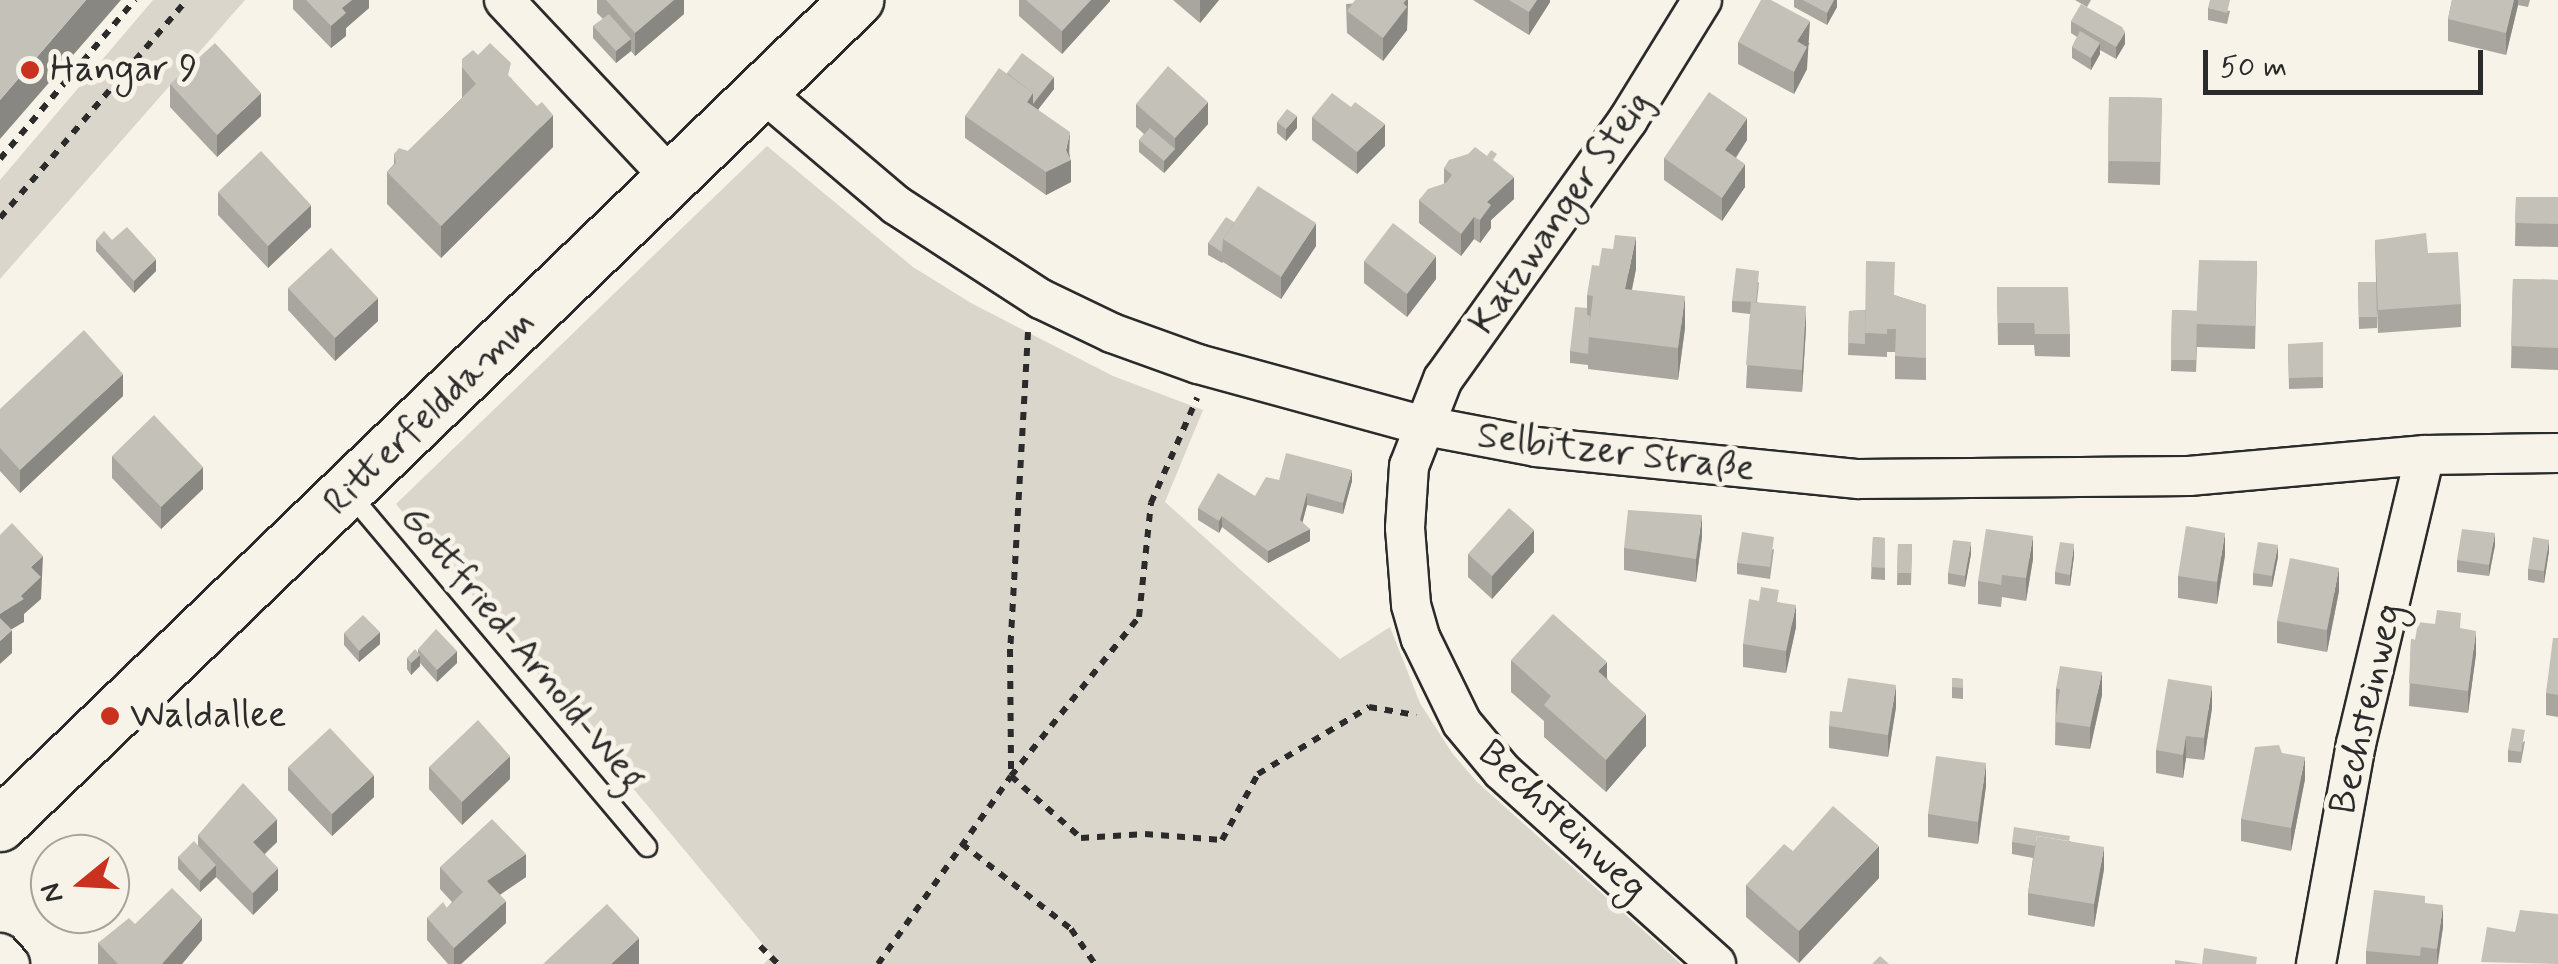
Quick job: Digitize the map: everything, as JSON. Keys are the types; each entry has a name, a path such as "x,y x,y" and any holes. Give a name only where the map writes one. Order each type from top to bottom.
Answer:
{"main road":[{"name":"Ritterfelddamm","path":"0,825 857,0"}],"street":[{"path":"504,0 672,179"},
{"name":"Katzwanger Steig","path":"1422,425 1443,379 1628,120 1702,0"},
{"name":"Selbitzer Straße","path":"764,93 896,205 1041,299 1112,333 1209,368 1422,425 1536,447 1858,480 2189,476 2424,455 2558,453"},
{"name":"Bechsteinweg","path":"1422,425 1409,466 1404,528 1409,590 1421,639 1462,723 1502,772 1716,964"},
{"name":"Bechsteinweg","path":"2316,964 2356,744 2424,455"},
{"path":"0,953 10,964"}],"lane":[{"name":"Gottfried-Arnold-Weg","path":"348,492 646,847"}],"path":[{"path":"0,159 135,0"},
{"path":"0,218 188,0"},
{"path":"1041,299 1028,330 1010,649 1010,776 1081,838 1145,834 1222,840 1258,774 1369,707 1462,723"},
{"path":"878,964 1010,776 1139,618 1152,502 1209,368"},
{"path":"962,844 1071,929 1095,964"},
{"path":"760,946 778,964"}],"shaded area":[{"path":"153,0 245,0 0,279 0,180"},
{"path":"767,146 913,267 971,303 1113,376 1203,410 1165,502 1340,659 1390,627 1420,703 1452,753 1477,782 1681,964 764,964 772,955 396,504"}],"building":[{"path":"0,0 86,0 0,100"},
{"path":"306,0 352,0 342,8 346,13 331,26"},
{"path":"606,0 674,0 635,33"},
{"path":"1026,0 1091,0 1062,31"},
{"path":"1355,0 1406,0 1403,3 1407,7 1383,38 1347,11"},
{"path":"1509,0 1537,0 1529,12"},
{"path":"1761,0 1771,0 1810,21 1797,41 1807,47 1794,72 1738,42"},
{"path":"1803,0 1834,0 1827,13"},
{"path":"2210,0 2230,0 2227,13 2208,8"},
{"path":"2452,0 2514,0 2506,33 2448,19"},
{"path":"2081,4 2122,27 2125,32 2116,47 2071,21"},
{"path":"609,14 631,39 616,51 593,26"},
{"path":"2080,31 2100,43 2091,58 2072,47"},
{"path":"215,43 261,93 217,135 170,84"},
{"path":"490,43 511,63 508,75 537,106 542,102 553,115 441,226 387,172 396,163 394,154 399,148 408,151 476,84 462,67 462,59 473,50 478,55"},
{"path":"1022,53 1054,77 1033,104 1033,93 1007,73"},
{"path":"1168,66 1208,102 1175,138 1136,104"},
{"path":"999,68 1033,93 1027,102 1070,132 1066,150 1071,160 1046,172 965,116"},
{"path":"1709,92 1747,118 1725,150 1745,164 1722,198 1664,158"},
{"path":"1332,93 1351,107 1355,102 1385,124 1357,152 1312,117"},
{"path":"2109,97 2162,98 2160,162 2108,161"},
{"path":"1287,109 1297,116 1286,129 1277,122"},
{"path":"1150,128 1175,149 1164,161 1139,140"},
{"path":"1475,147 1487,156 1491,150 1497,154 1493,160 1514,177 1487,202 1491,205 1480,220 1474,217 1461,234 1419,200 1428,189 1446,183 1452,175 1444,168 1449,160 1468,154"},
{"path":"261,151 311,205 268,246 218,192"},
{"path":"1258,186 1316,223 1281,277 1223,239"},
{"path":"2516,197 2558,197 2558,224 2515,223"},
{"path":"1226,217 1234,222 1223,239 1222,252 1208,243"},
{"path":"1393,223 1436,256 1407,294 1364,261"},
{"path":"127,227 156,259 134,281 96,240 104,231 112,240"},
{"path":"2426,233 2428,253 2458,252 2461,304 2378,310 2375,240"},
{"path":"1615,235 1636,237 1625,289 1685,296 1678,348 1588,337 1593,296 1587,295 1592,265 1599,266 1602,248 1613,249"},
{"path":"331,248 378,298 335,338 288,288"},
{"path":"2199,260 2257,261 2255,326 2196,324"},
{"path":"1866,261 1895,262 1894,295 1926,305 1926,358 1895,356 1896,329 1887,329 1887,334 1865,333"},
{"path":"1736,268 1759,271 1756,302 1732,301"},
{"path":"2513,279 2558,280 2558,348 2511,346"},
{"path":"2358,282 2376,282 2377,317 2359,317"},
{"path":"1997,287 2068,287 2070,334 2035,334 2034,323 1998,323"},
{"path":"1751,302 1806,306 1802,370 1746,365"},
{"path":"1575,307 1587,308 1590,316 1588,354 1570,351"},
{"path":"1865,310 1865,344 1848,343 1849,311"},
{"path":"2172,310 2197,311 2196,360 2171,360"},
{"path":"84,330 123,374 20,470 0,448 0,409"},
{"path":"2323,342 2323,377 2289,378 2288,344"},
{"path":"154,415 203,467 161,507 112,456"},
{"path":"1286,453 1352,470 1343,503 1307,493 1300,520 1310,529 1268,551 1222,516 1219,521 1198,508 1218,473 1255,496 1266,477 1279,480"},
{"path":"1509,508 1534,530 1492,576 1468,554"},
{"path":"1628,510 1702,515 1696,559 1624,548"},
{"path":"12,523 43,556 31,567 41,577 21,596 24,599 0,614 0,535"},
{"path":"2186,526 2225,533 2217,582 2178,576"},
{"path":"1986,529 2033,536 2026,578 2002,575 2001,585 1978,581"},
{"path":"2462,529 2495,533 2489,565 2457,560"},
{"path":"1742,532 1774,537 1770,567 1737,563"},
{"path":"1873,537 1885,538 1885,568 1871,567"},
{"path":"2533,537 2549,540 2544,571 2528,569"},
{"path":"1953,540 1971,542 1965,576 1948,573"},
{"path":"2060,542 2074,544 2070,575 2055,572"},
{"path":"2258,542 2278,545 2272,576 2253,573"},
{"path":"1898,544 1912,544 1911,573 1897,573"},
{"path":"2290,558 2339,568 2327,630 2277,621"},
{"path":"1761,587 1779,590 1777,602 1796,605 1786,651 1743,644 1749,599 1759,601"},
{"path":"2437,610 2461,613 2460,628 2476,631 2468,691 2409,683 2411,639 2415,640 2418,622 2435,624"},
{"path":"1553,614 1607,662 1598,671 1646,714 1606,760 1544,705 1551,696 1511,660"},
{"path":"363,615 380,632 359,651 344,633"},
{"path":"0,618 12,630 0,641"},
{"path":"436,629 457,651 437,670 418,649"},
{"path":"2553,638 2558,638 2558,695 2546,693"},
{"path":"415,649 420,655 411,663 407,658"},
{"path":"2060,666 2102,672 2090,727 2055,722"},
{"path":"1848,678 1896,685 1888,735 1829,726 1830,711 1842,712"},
{"path":"1952,678 1963,679 1963,688 1952,687"},
{"path":"2168,679 2212,686 2204,738 2186,736 2183,755 2156,750"},
{"path":"478,720 510,756 462,802 429,767"},
{"path":"330,728 374,775 332,814 288,767"},
{"path":"2512,728 2525,730 2521,752 2508,750"},
{"path":"2279,745 2282,753 2305,757 2291,828 2241,819 2255,747"},
{"path":"1936,756 1986,763 1978,822 1928,814"},
{"path":"243,783 277,819 253,842 278,868 253,893 198,835"},
{"path":"1833,806 1879,846 1799,931 1746,885 1784,844 1793,851"},
{"path":"492,819 526,854 487,881 506,901 454,948 427,918 443,902 447,908 463,892 440,867"},
{"path":"2014,827 2070,836 2069,841 2037,836 2035,846 2012,842"},
{"path":"2037,836 2104,847 2094,904 2028,893"},
{"path":"194,841 216,865 200,881 178,857"},
{"path":"172,888 202,918 162,964 118,964 98,943 109,934 130,934 130,919 135,924"},
{"path":"2374,890 2425,896 2425,903 2443,905 2437,949 2421,947 2420,956 2366,951"},
{"path":"607,904 639,938 611,964 543,964"},
{"path":"2520,910 2558,914 2558,964 2481,962 2487,927 2515,932"},
{"path":"2204,948 2257,957 2256,964 2202,964"},
{"path":"1880,956 1889,964 1872,964"}],"place":[{"name":"Hangar 9","path":"30,70"},
{"name":"Waldallee","path":"110,716"}]}
